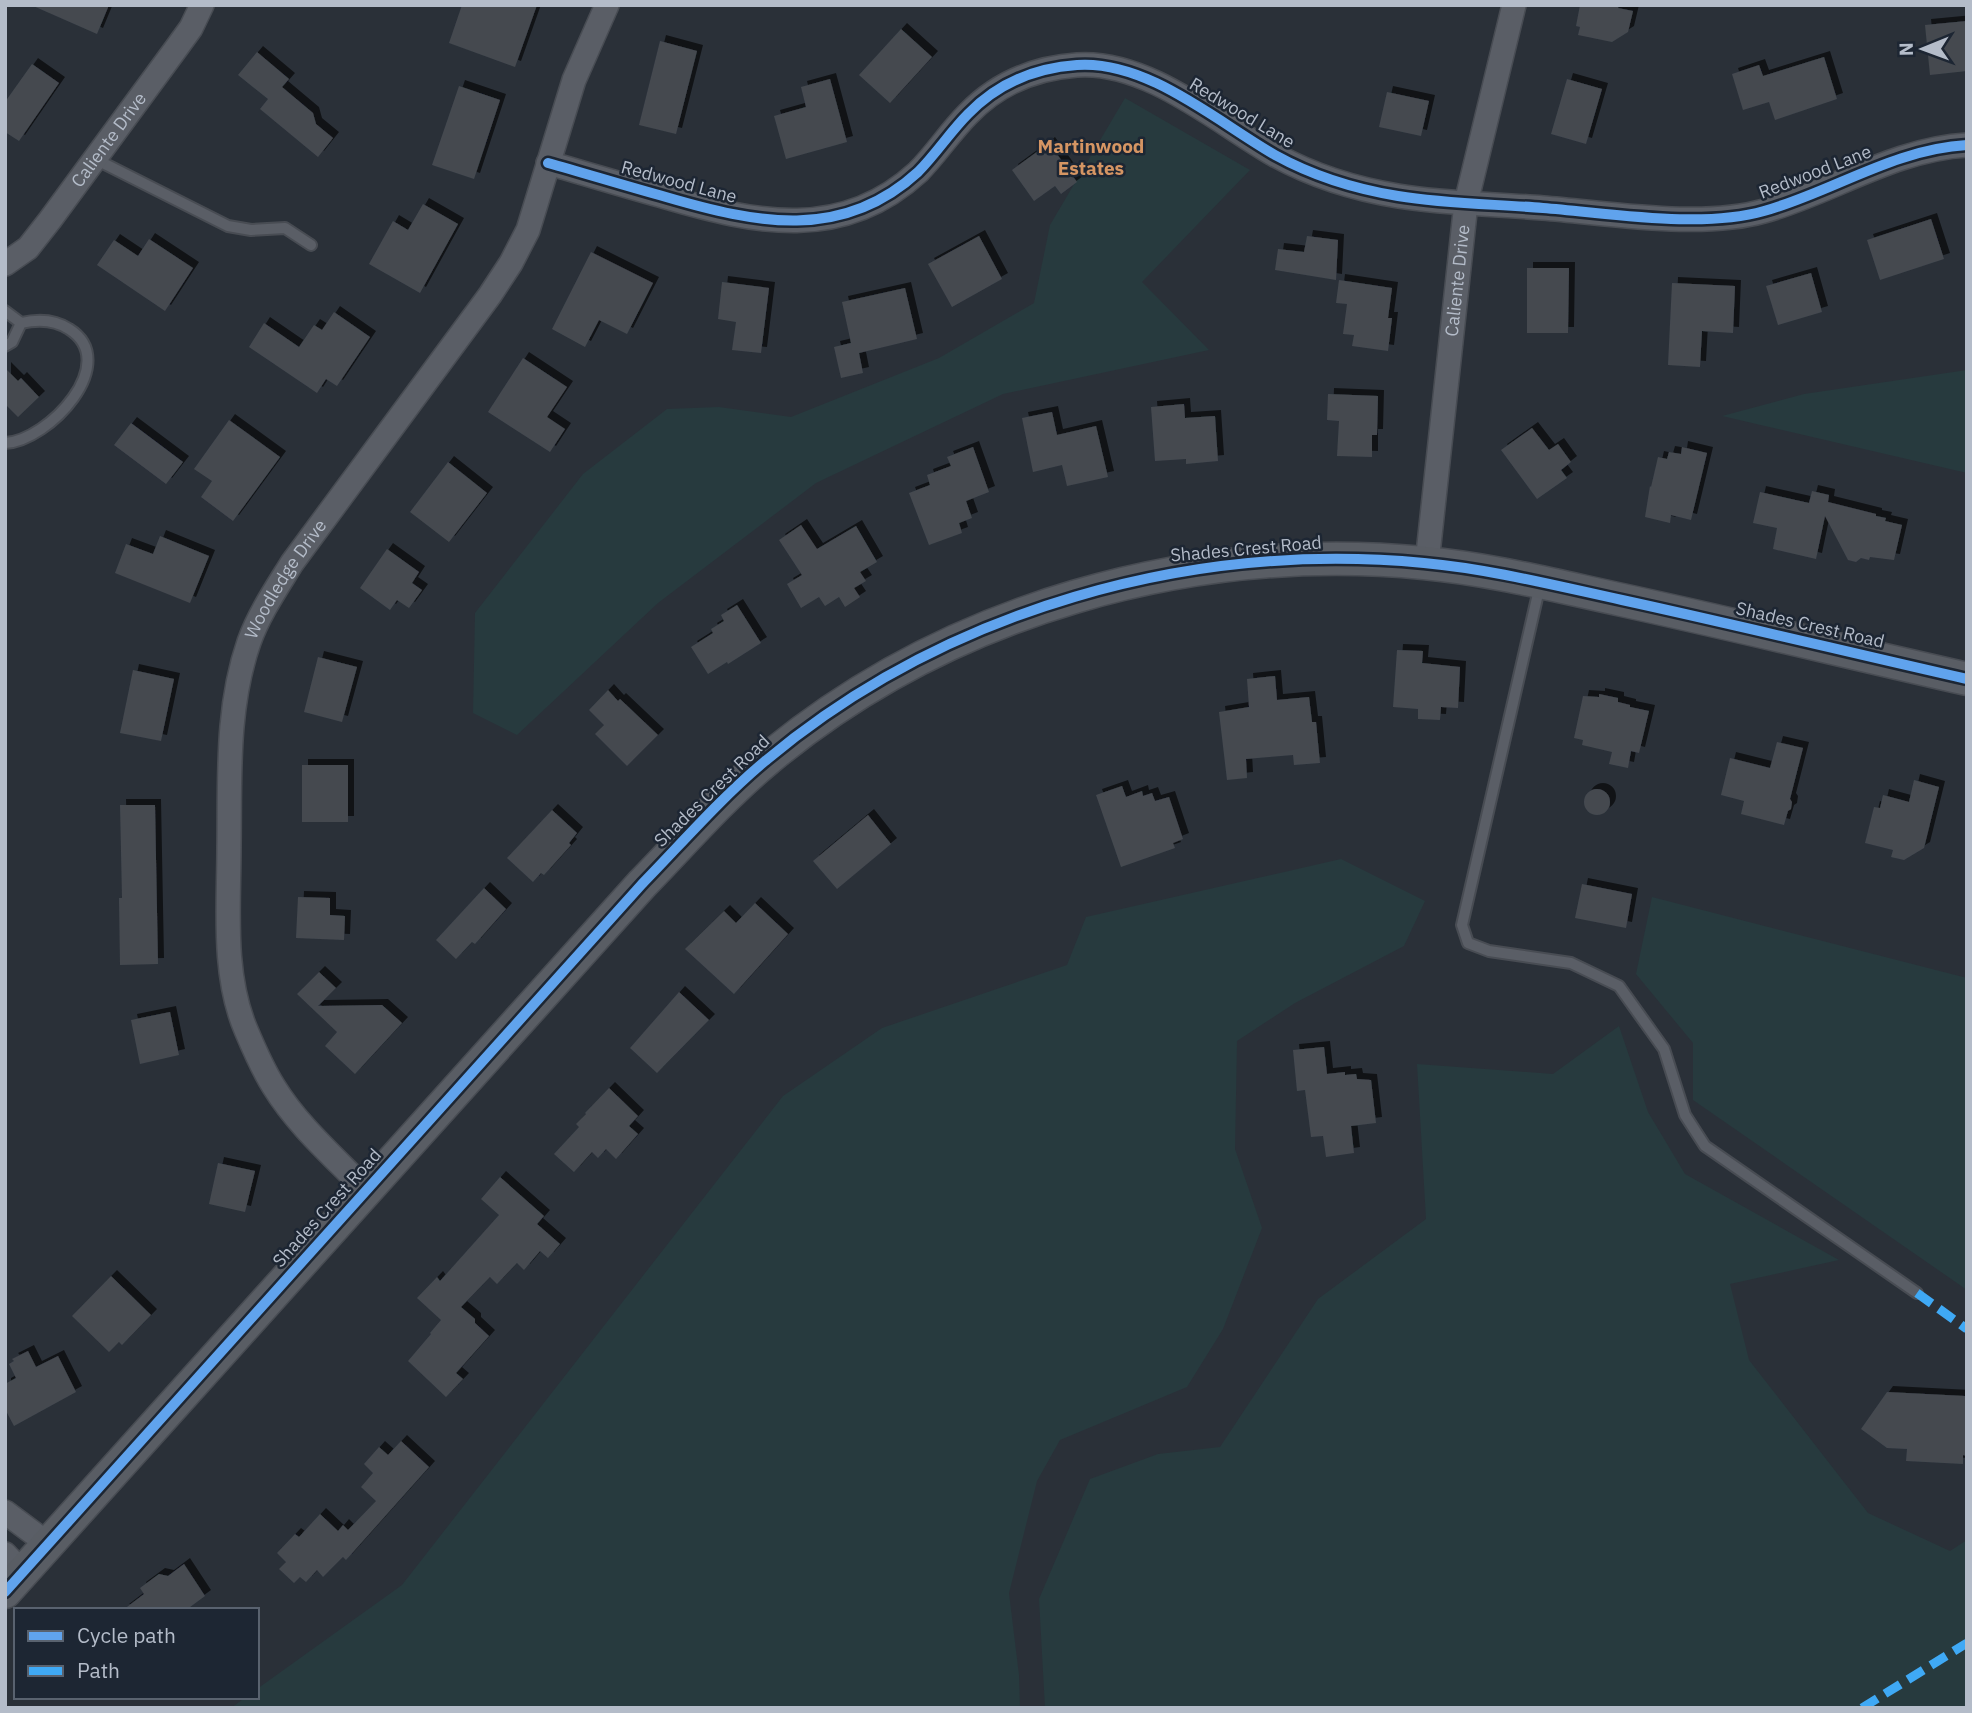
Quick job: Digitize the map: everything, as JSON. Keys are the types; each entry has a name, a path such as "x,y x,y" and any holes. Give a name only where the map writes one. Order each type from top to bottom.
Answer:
{"street":[{"name":"Caliente Drive","path":"5,264 28,248 176,51 202,5"},
{"name":"Woodledge Drive","path":"366,1190 295,1116 273,1086 245,1027 234,988 229,942 233,712 249,643 265,606 292,563 511,263 527,230 574,80 607,5"},
{"name":"Caliente Drive","path":"1427,563 1466,203 1514,5"},
{"name":"Redwood Lane","path":"548,163 727,215 784,222 812,221 845,214 874,203 900,187 920,169 968,114 1008,82 1040,70 1077,65 1107,66 1136,74 1277,156 1321,176 1364,190 1402,197 1466,203 1685,219 1724,218 1762,212 1921,153 1967,145"},
{"name":"Shades Crest Road","path":"11,1573 48,1544 642,884 724,799 764,762 806,730 898,671 1015,617 1113,586 1163,574 1286,559 1370,559 1427,563 1541,583 1967,679"},
{"path":"5,1512 48,1544"}],"lane":[{"path":"95,159 228,226 251,230 285,228 311,245"},
{"path":"5,311 21,323 44,320 65,327 78,335 86,347 88,360 85,378 67,407 25,440 5,443"},
{"path":"5,346 12,342 21,323"},
{"path":"1541,583 1462,925 1468,943 1489,951 1571,963 1619,986 1664,1049 1685,1115 1705,1146 1917,1293"}],"green space":[{"path":"1125,98 1250,170 1142,282 1209,350 1003,394 816,483 658,603 517,735 473,713 475,613 583,474 667,409 719,407 791,417 939,358 1034,303 1050,225"},
{"path":"1967,370 1967,473 1722,416 1804,394"},
{"path":"1341,859 1425,901 1404,946 1295,1003 1237,1041 1235,1149 1262,1228 1223,1329 1187,1387 1060,1440 1037,1481 1009,1593 1019,1675 1020,1708 231,1708 243,1699 259,1699 259,1688 402,1585 783,1096 882,1028 1067,965 1086,917"},
{"path":"1652,897 1967,978 1967,1290 1693,1100 1693,1043 1636,974"},
{"path":"1619,1026 1648,1112 1685,1174 1839,1260 1730,1284 1749,1360 1868,1513 1950,1551 1967,1540 1967,1708 1045,1708 1039,1599 1090,1479 1158,1454 1220,1447 1318,1299 1426,1219 1417,1064 1553,1074"}],"building":[{"path":"31,5 109,5 97,34"},
{"path":"462,5 537,5 515,67 449,43"},
{"path":"1580,5 1619,5 1618,8 1633,11 1628,32 1612,42 1578,35 1580,27 1576,26"},
{"path":"1967,21 1967,71 1930,75 1925,25"},
{"path":"901,29 932,57 890,103 859,75"},
{"path":"660,41 697,51 676,134 639,125"},
{"path":"257,52 289,79 282,87 313,113 316,124 333,138 318,157 260,109 268,99 238,75"},
{"path":"1824,57 1837,99 1775,120 1769,102 1743,110 1732,74 1759,65 1763,76"},
{"path":"32,64 59,83 19,141 5,132 5,102"},
{"path":"830,79 847,142 786,159 774,116 806,107 801,87"},
{"path":"1567,79 1602,89 1586,144 1551,134"},
{"path":"459,86 500,100 474,179 432,165"},
{"path":"1387,92 1429,101 1421,136 1379,127"},
{"path":"1049,143 1077,182 1061,194 1055,186 1034,201 1012,170"},
{"path":"423,204 458,224 420,293 369,264 393,221 408,230"},
{"path":"1931,219 1944,259 1880,280 1867,240"},
{"path":"979,236 1002,279 952,307 928,264"},
{"path":"1307,236 1338,240 1336,280 1275,270 1278,249 1304,252"},
{"path":"149,239 193,268 165,311 97,265 114,240 138,256"},
{"path":"591,252 653,283 627,334 599,320 585,347 552,329"},
{"path":"1527,268 1569,268 1568,333 1527,333"},
{"path":"1811,273 1822,312 1778,325 1766,286"},
{"path":"1339,280 1392,288 1388,351 1352,346 1354,335 1343,334 1347,304 1336,303"},
{"path":"722,282 769,288 761,353 732,350 736,322 718,319"},
{"path":"1672,283 1735,286 1733,333 1702,331 1700,367 1668,365"},
{"path":"905,288 917,339 859,353 863,373 841,378 834,347 851,343 842,302"},
{"path":"334,312 370,337 337,386 326,379 317,393 249,347 264,323 299,347 314,325 322,330"},
{"path":"523,358 567,387 547,417 565,429 550,452 488,412"},
{"path":"5,368 18,381 21,378 39,397 18,417 5,404"},
{"path":"1328,394 1378,396 1377,435 1372,435 1372,457 1337,456 1339,421 1327,420"},
{"path":"1184,404 1185,418 1215,416 1218,461 1186,464 1186,459 1155,461 1151,407"},
{"path":"1052,412 1057,435 1096,426 1108,477 1067,486 1062,465 1033,472 1022,418"},
{"path":"229,420 280,457 233,521 201,497 212,481 194,469"},
{"path":"131,423 183,462 166,484 114,445"},
{"path":"1532,428 1549,450 1558,444 1571,462 1561,470 1567,478 1537,499 1501,450"},
{"path":"973,447 989,492 966,501 972,518 959,523 962,533 929,545 909,493 930,485 927,475 951,466 947,457"},
{"path":"1682,447 1707,453 1691,520 1671,515 1670,523 1645,517 1658,457 1667,459 1669,452 1681,454"},
{"path":"448,462 487,493 449,542 410,512"},
{"path":"1812,491 1829,495 1828,502 1876,514 1886,518 1885,521 1902,525 1894,560 1870,557 1869,560 1861,558 1856,562 1848,560 1825,516 1816,559 1773,549 1777,528 1753,523 1760,492 1809,503"},
{"path":"801,525 817,549 856,526 877,562 860,572 866,581 854,588 860,597 845,607 839,597 825,606 819,597 801,608 787,584 802,575 779,540"},
{"path":"160,536 209,556 190,603 115,573 126,544 153,554"},
{"path":"387,549 419,572 412,583 422,590 409,608 397,600 390,610 360,588"},
{"path":"737,605 761,643 708,674 691,647 713,633 711,629 724,621 721,615"},
{"path":"1397,650 1423,651 1422,663 1460,667 1458,708 1441,707 1440,720 1418,719 1418,709 1393,707"},
{"path":"318,657 357,667 342,722 304,712"},
{"path":"133,670 174,679 161,741 120,733"},
{"path":"1275,676 1277,700 1309,697 1312,722 1316,722 1320,763 1294,765 1293,755 1246,759 1247,778 1227,780 1219,712 1249,707 1247,679"},
{"path":"608,690 658,735 627,766 595,734 604,725 589,710"},
{"path":"1599,694 1618,698 1618,702 1630,707 1649,711 1639,753 1631,751 1628,768 1609,764 1612,752 1582,745 1583,740 1574,738 1583,696 1599,697"},
{"path":"1777,742 1803,748 1790,799 1791,809 1784,825 1741,814 1744,801 1721,795 1730,758 1770,768"},
{"path":"302,765 348,765 348,822 302,822"},
{"path":"1914,780 1939,787 1924,848 1904,860 1891,857 1893,850 1865,843 1874,807 1880,808 1883,795 1909,802"},
{"path":"1122,786 1126,797 1142,791 1143,796 1152,793 1155,801 1169,797 1183,839 1173,843 1175,848 1121,867 1096,795"},
{"path":"1597,789 1606,793 1610,802 1606,811 1597,815 1588,811 1584,802 1588,793"},
{"path":"120,805 155,805 158,964 120,965"},
{"path":"552,810 577,833 569,843 571,845 544,875 541,873 533,882 507,858"},
{"path":"868,815 891,844 837,889 813,861"},
{"path":"1582,884 1632,894 1626,928 1575,918"},
{"path":"484,888 506,909 475,944 472,942 456,959 436,940"},
{"path":"298,897 330,898 330,915 345,916 344,940 296,938"},
{"path":"755,903 788,934 734,994 685,949 724,911 736,923"},
{"path":"319,972 336,988 318,1006 382,1005 402,1023 355,1074 325,1046 337,1032 297,994"},
{"path":"679,992 709,1020 657,1073 630,1048"},
{"path":"170,1012 179,1055 140,1064 131,1020"},
{"path":"1324,1047 1327,1074 1345,1072 1345,1075 1356,1074 1357,1079 1371,1080 1376,1123 1351,1126 1354,1153 1326,1157 1323,1136 1311,1137 1305,1090 1297,1091 1293,1050"},
{"path":"609,1088 638,1116 629,1126 638,1134 616,1159 606,1149 598,1158 592,1152 574,1172 554,1154 579,1127 576,1124 585,1113"},
{"path":"218,1163 255,1171 245,1212 209,1204"},
{"path":"500,1177 544,1216 537,1224 560,1244 548,1258 540,1251 524,1270 517,1263 497,1284 490,1277 461,1307 489,1336 456,1373 463,1379 446,1397 408,1361 441,1320 417,1298 437,1277 440,1281 499,1215 481,1199"},
{"path":"111,1276 151,1315 122,1345 119,1342 109,1352 72,1316"},
{"path":"28,1351 36,1367 58,1356 76,1392 14,1426 5,1409 5,1384 16,1378 9,1364 14,1361 12,1359"},
{"path":"1887,1392 1965,1396 1967,1456 1963,1455 1963,1464 1906,1461 1907,1449 1887,1448 1861,1429"},
{"path":"401,1441 429,1467 346,1560 343,1557 323,1577 317,1570 306,1582 300,1577 294,1583 279,1569 286,1562 277,1553 295,1534 299,1537 320,1514 338,1531 343,1525 348,1530 376,1501 361,1487 373,1473 364,1464 379,1447 388,1455"},
{"path":"184,1564 205,1596 189,1608 126,1608 144,1594 140,1588 159,1574 168,1576"}],"marked path":[{"path":"1917,1293 1967,1329"},
{"path":"1862,1708 1967,1643"}],"cycle path":[{"path":"548,163 732,214 765,219 828,218 859,209 889,194 918,172 979,103 1004,86 1031,74 1077,65 1103,66 1155,82 1289,163 1319,175 1366,190 1434,201 1655,218 1712,219 1764,211 1914,154 1967,145"},
{"path":"5,1592 642,884 732,791 764,762 835,709 911,663 991,626 1074,597 1160,576 1248,563 1336,559 1424,563 1499,574 1967,679"}],"district":[{"name":"Martinwood Estates","path":"1091,157"}]}
